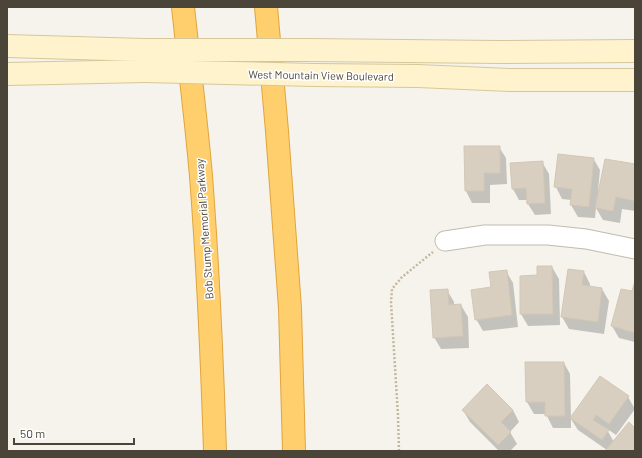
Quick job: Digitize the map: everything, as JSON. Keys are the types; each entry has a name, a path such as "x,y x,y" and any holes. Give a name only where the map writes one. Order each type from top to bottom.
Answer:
{"highway":[{"name":"Bob Stump Memorial Parkway","path":"184,7 201,175 208,289 214,451"},
{"path":"266,7 290,308 294,451"}],"street":[{"path":"7,46 144,50 498,52 635,51"},
{"name":"West Mountain View Boulevard","path":"7,74 145,71 418,76 510,80 635,80"},
{"path":"445,241 485,235 548,235 586,239 635,250"}],"path":[{"path":"399,451 391,302 392,289 402,277 425,260 445,241"}],"building":[{"path":"464,146 500,146 500,173 484,173 484,191 465,191"},
{"path":"558,154 594,158 589,207 570,205 572,189 554,187"},
{"path":"605,159 635,164 635,201 616,197 613,211 595,208"},
{"path":"543,161 545,203 527,204 526,188 512,189 510,163"},
{"path":"537,266 552,266 553,314 520,314 520,276 537,275"},
{"path":"568,269 584,271 582,285 602,288 598,322 561,317"},
{"path":"507,270 512,315 475,320 471,290 491,287 489,272"},
{"path":"635,281 635,333 611,326 621,289 632,291"},
{"path":"448,289 449,305 461,304 463,336 433,338 430,290"},
{"path":"525,362 564,362 565,416 545,416 545,402 526,402"},
{"path":"600,376 629,396 609,424 596,415 593,420 609,430 602,440 570,418"},
{"path":"487,384 513,410 501,422 511,432 498,445 462,410"},
{"path":"629,422 635,428 635,451 605,451"}]}
